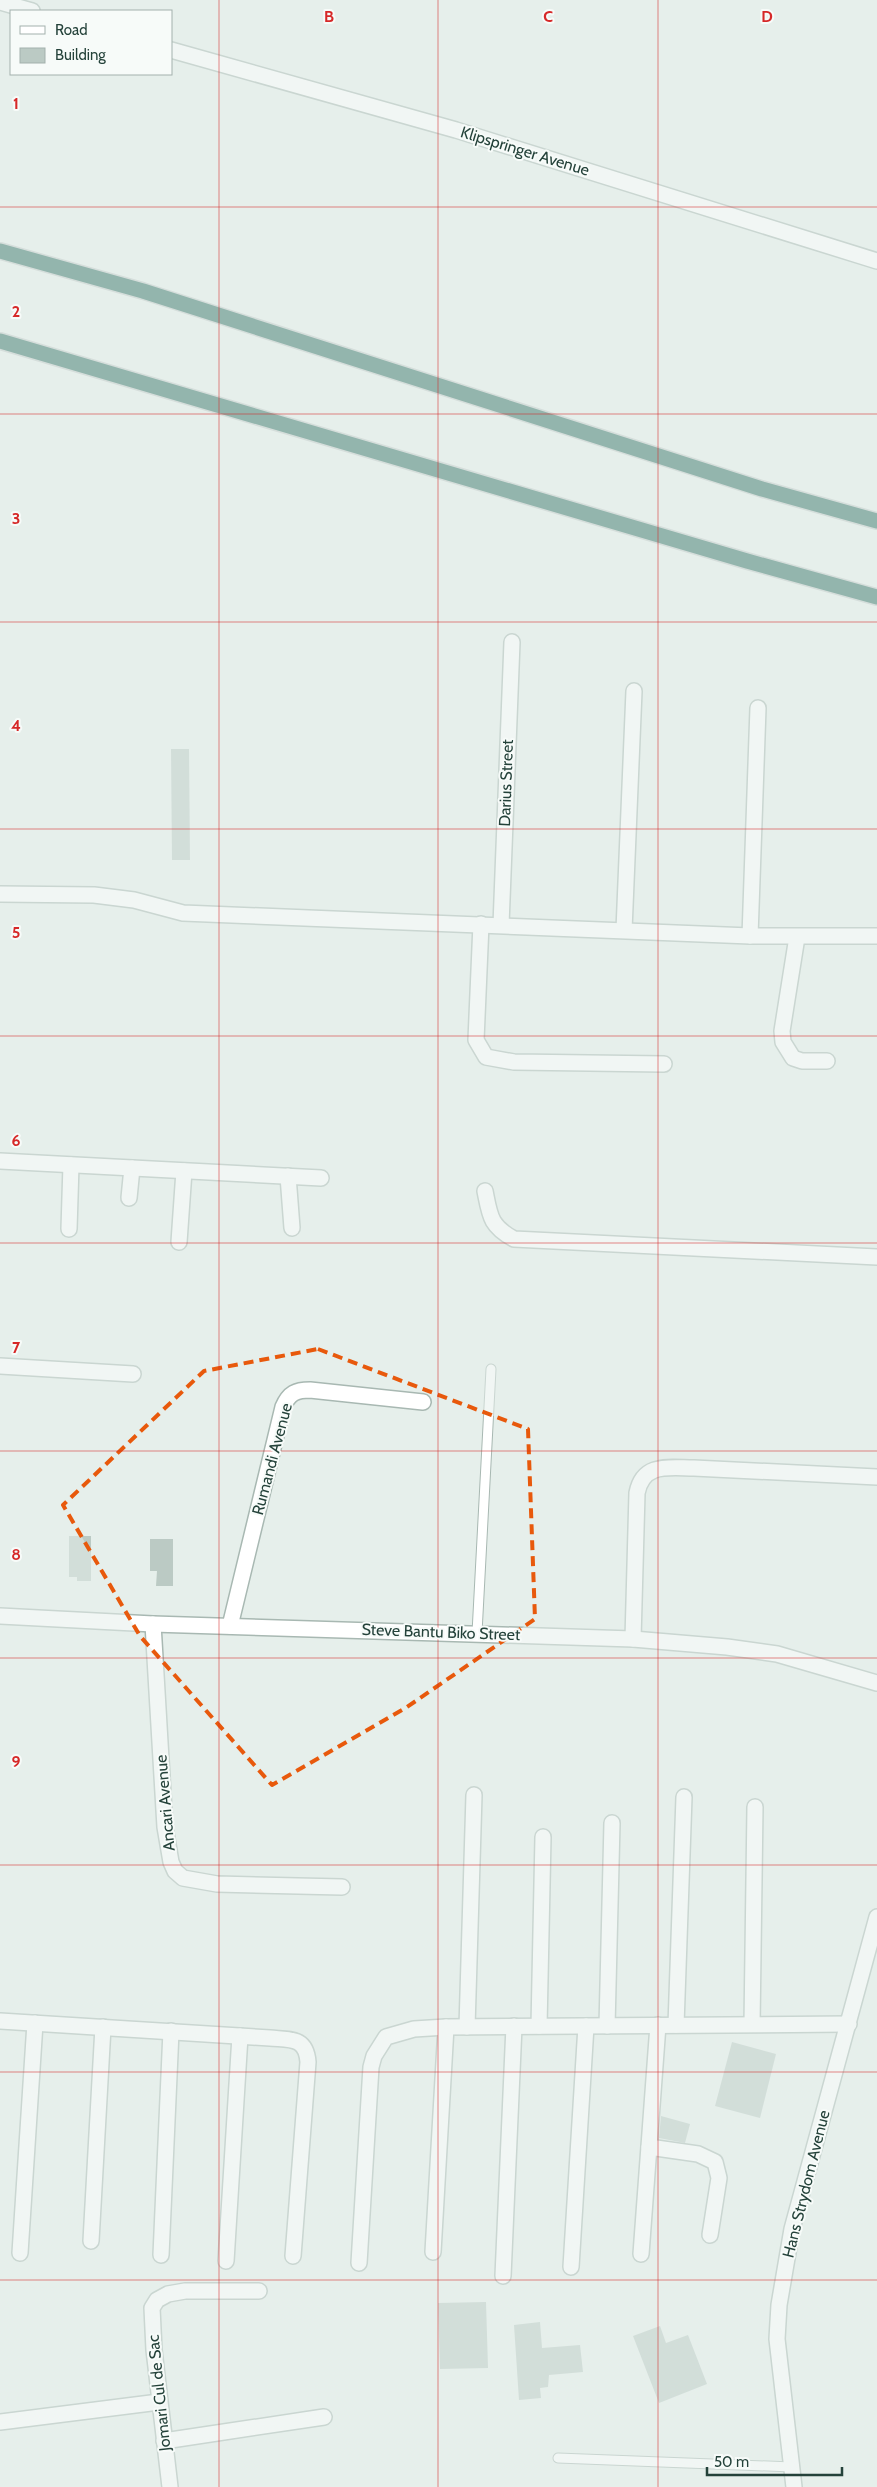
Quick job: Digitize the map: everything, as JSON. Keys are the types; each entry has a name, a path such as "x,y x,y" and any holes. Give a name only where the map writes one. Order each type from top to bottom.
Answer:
{"highway":[{"path":"0,251 143,291 762,490 877,521"},
{"path":"0,341 728,555 877,596"}],"street":[{"path":"0,2 28,10"},
{"name":"Klipspringer Avenue","path":"172,50 456,130 877,260"},
{"name":"Darius Street","path":"500,925 512,642"},
{"path":"624,930 634,691"},
{"path":"750,936 758,708"},
{"path":"0,894 94,895 134,900 183,913 750,936 877,936"},
{"path":"482,924 476,1040 486,1057 514,1062 664,1064"},
{"path":"797,937 782,1031 783,1042 793,1058 802,1061 827,1061"},
{"path":"0,1161 321,1178"},
{"path":"69,1228 71,1165"},
{"path":"129,1198 132,1168"},
{"path":"179,1242 184,1171"},
{"path":"288,1176 292,1228"},
{"path":"485,1191 491,1220 502,1233 514,1239 877,1256"},
{"path":"0,1366 134,1374"},
{"name":"Rumandi Avenue","path":"230,1626 254,1520 283,1407 287,1398 292,1393 310,1390 423,1402"},
{"path":"633,1639 637,1493 639,1482 646,1473 664,1468 694,1468 877,1477"},
{"name":"Steve Bantu Biko Street","path":"0,1616 153,1624 633,1639 727,1647 777,1654 877,1682"},
{"name":"Ancari Avenue","path":"153,1624 165,1827 171,1862 175,1871 183,1878 217,1884 342,1887"},
{"path":"468,2027 474,1796"},
{"path":"676,2025 684,1797"},
{"path":"752,2024 755,1807"},
{"path":"607,2026 612,1823"},
{"path":"538,2026 544,1837"},
{"name":"Hans Strydom Avenue","path":"794,2487 778,2339 779,2305 792,2230 877,1917"},
{"path":"0,2021 171,2031 300,2042 307,2055 293,2256"},
{"path":"20,2253 35,2023"},
{"path":"359,2263 371,2067 374,2056 386,2037 397,2033 446,2027 849,2024"},
{"path":"641,2254 658,2025"},
{"path":"503,2276 514,2026"},
{"path":"571,2267 586,2026"},
{"path":"92,2241 103,2027"},
{"path":"433,2252 446,2027"},
{"path":"161,2255 171,2031"},
{"path":"226,2261 240,2036"},
{"path":"649,2147 698,2154 715,2162 719,2178 710,2235"},
{"name":"Jomari Cul de Sac","path":"170,2487 159,2402 152,2308 157,2300 168,2294 185,2291 259,2291"},
{"path":"0,2422 159,2402"},
{"path":"164,2441 324,2416"}],"lane":[{"path":"477,1633 491,1369"},
{"path":"558,2458 792,2466"}],"highlighted area":[{"path":"318,1349 528,1429 535,1619 407,1707 272,1785 140,1636 63,1505 204,1371"}],"building":[{"path":"171,749 189,749 190,860 172,860"},
{"path":"69,1536 91,1536 91,1581 77,1581 77,1577 69,1577"},
{"path":"150,1539 173,1539 173,1586 156,1586 157,1571 150,1571"},
{"path":"732,2042 776,2054 760,2118 715,2106"},
{"path":"661,2116 690,2124 685,2143 659,2138"},
{"path":"486,2302 488,2368 440,2369 438,2303"},
{"path":"540,2322 542,2348 580,2345 583,2372 549,2375 548,2387 540,2388 541,2398 519,2400 514,2325"},
{"path":"660,2326 666,2343 688,2335 707,2384 659,2403 633,2336"}]}
